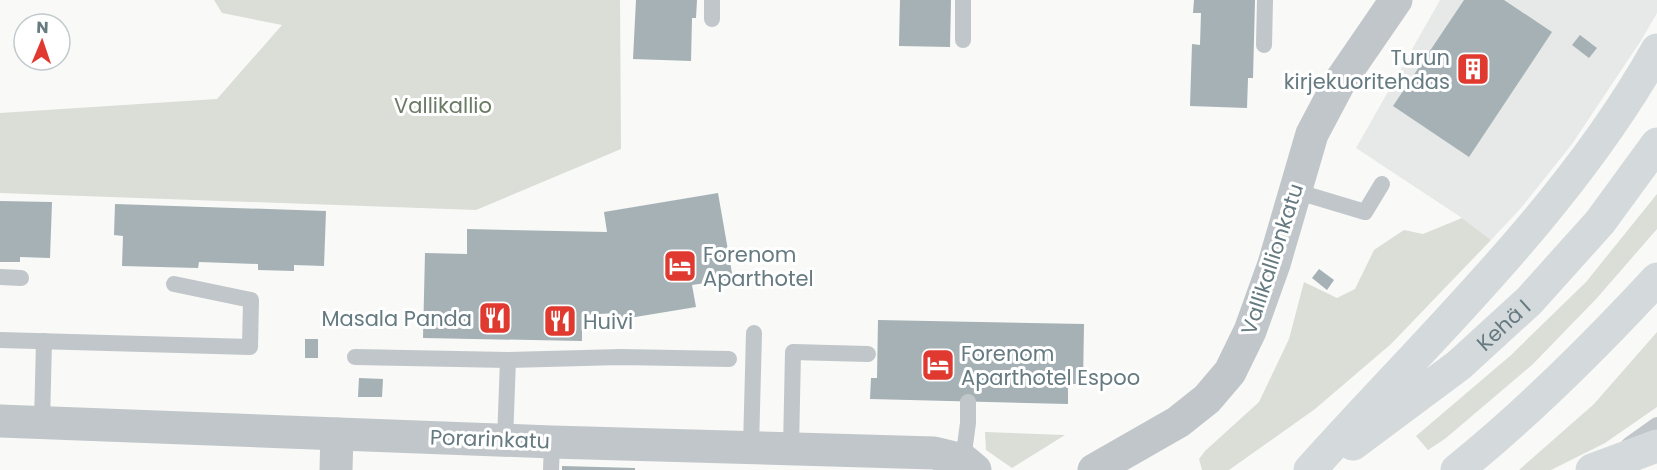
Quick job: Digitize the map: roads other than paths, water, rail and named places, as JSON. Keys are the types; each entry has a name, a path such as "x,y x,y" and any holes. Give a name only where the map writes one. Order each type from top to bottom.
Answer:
{"highway":[{"path":"1310,470 1476,290 1560,193 1639,82 1657,50"},
{"name":"Kehä I","path":"1317,470 1459,365 1529,301 1600,222 1657,144"},
{"path":"1457,470 1501,435 1594,347 1657,279"},
{"path":"1594,469 1657,446"}],"street":[{"name":"Vallikallionkatu","path":"1094,470 1178,422 1207,399 1230,372 1254,320 1274,264 1312,134 1339,83 1396,0"},
{"name":"Porarinkatu","path":"0,421 505,440 551,456 750,447 791,448 874,461 934,453 950,455 969,465"},
{"path":"336,470 337,434"}],"lane":[{"path":"712,0 712,19"},
{"path":"963,0 963,40"},
{"path":"1264,45 1265,0"},
{"path":"1295,191 1365,212 1382,184"},
{"path":"0,277 21,278"},
{"path":"0,340 250,347 251,300 174,284"},
{"path":"750,447 754,333"},
{"path":"42,423 44,341"},
{"path":"791,448 793,352 867,354"},
{"path":"356,357 508,360 621,357 729,359"},
{"path":"505,440 508,360"},
{"path":"968,402 969,465"},
{"path":"1594,469 1657,425"}],"place":[{"name":"Turun kirjekuoritehdas","path":"1473,69"},
{"name":"Forenom Aparthotel","path":"680,266"},
{"name":"Masala Panda","path":"495,318"},
{"name":"Huivi","path":"560,321"},
{"name":"Forenom Aparthotel Espoo","path":"938,365"}],"park label":[{"name":"Vallikallio","path":"443,105"}]}
